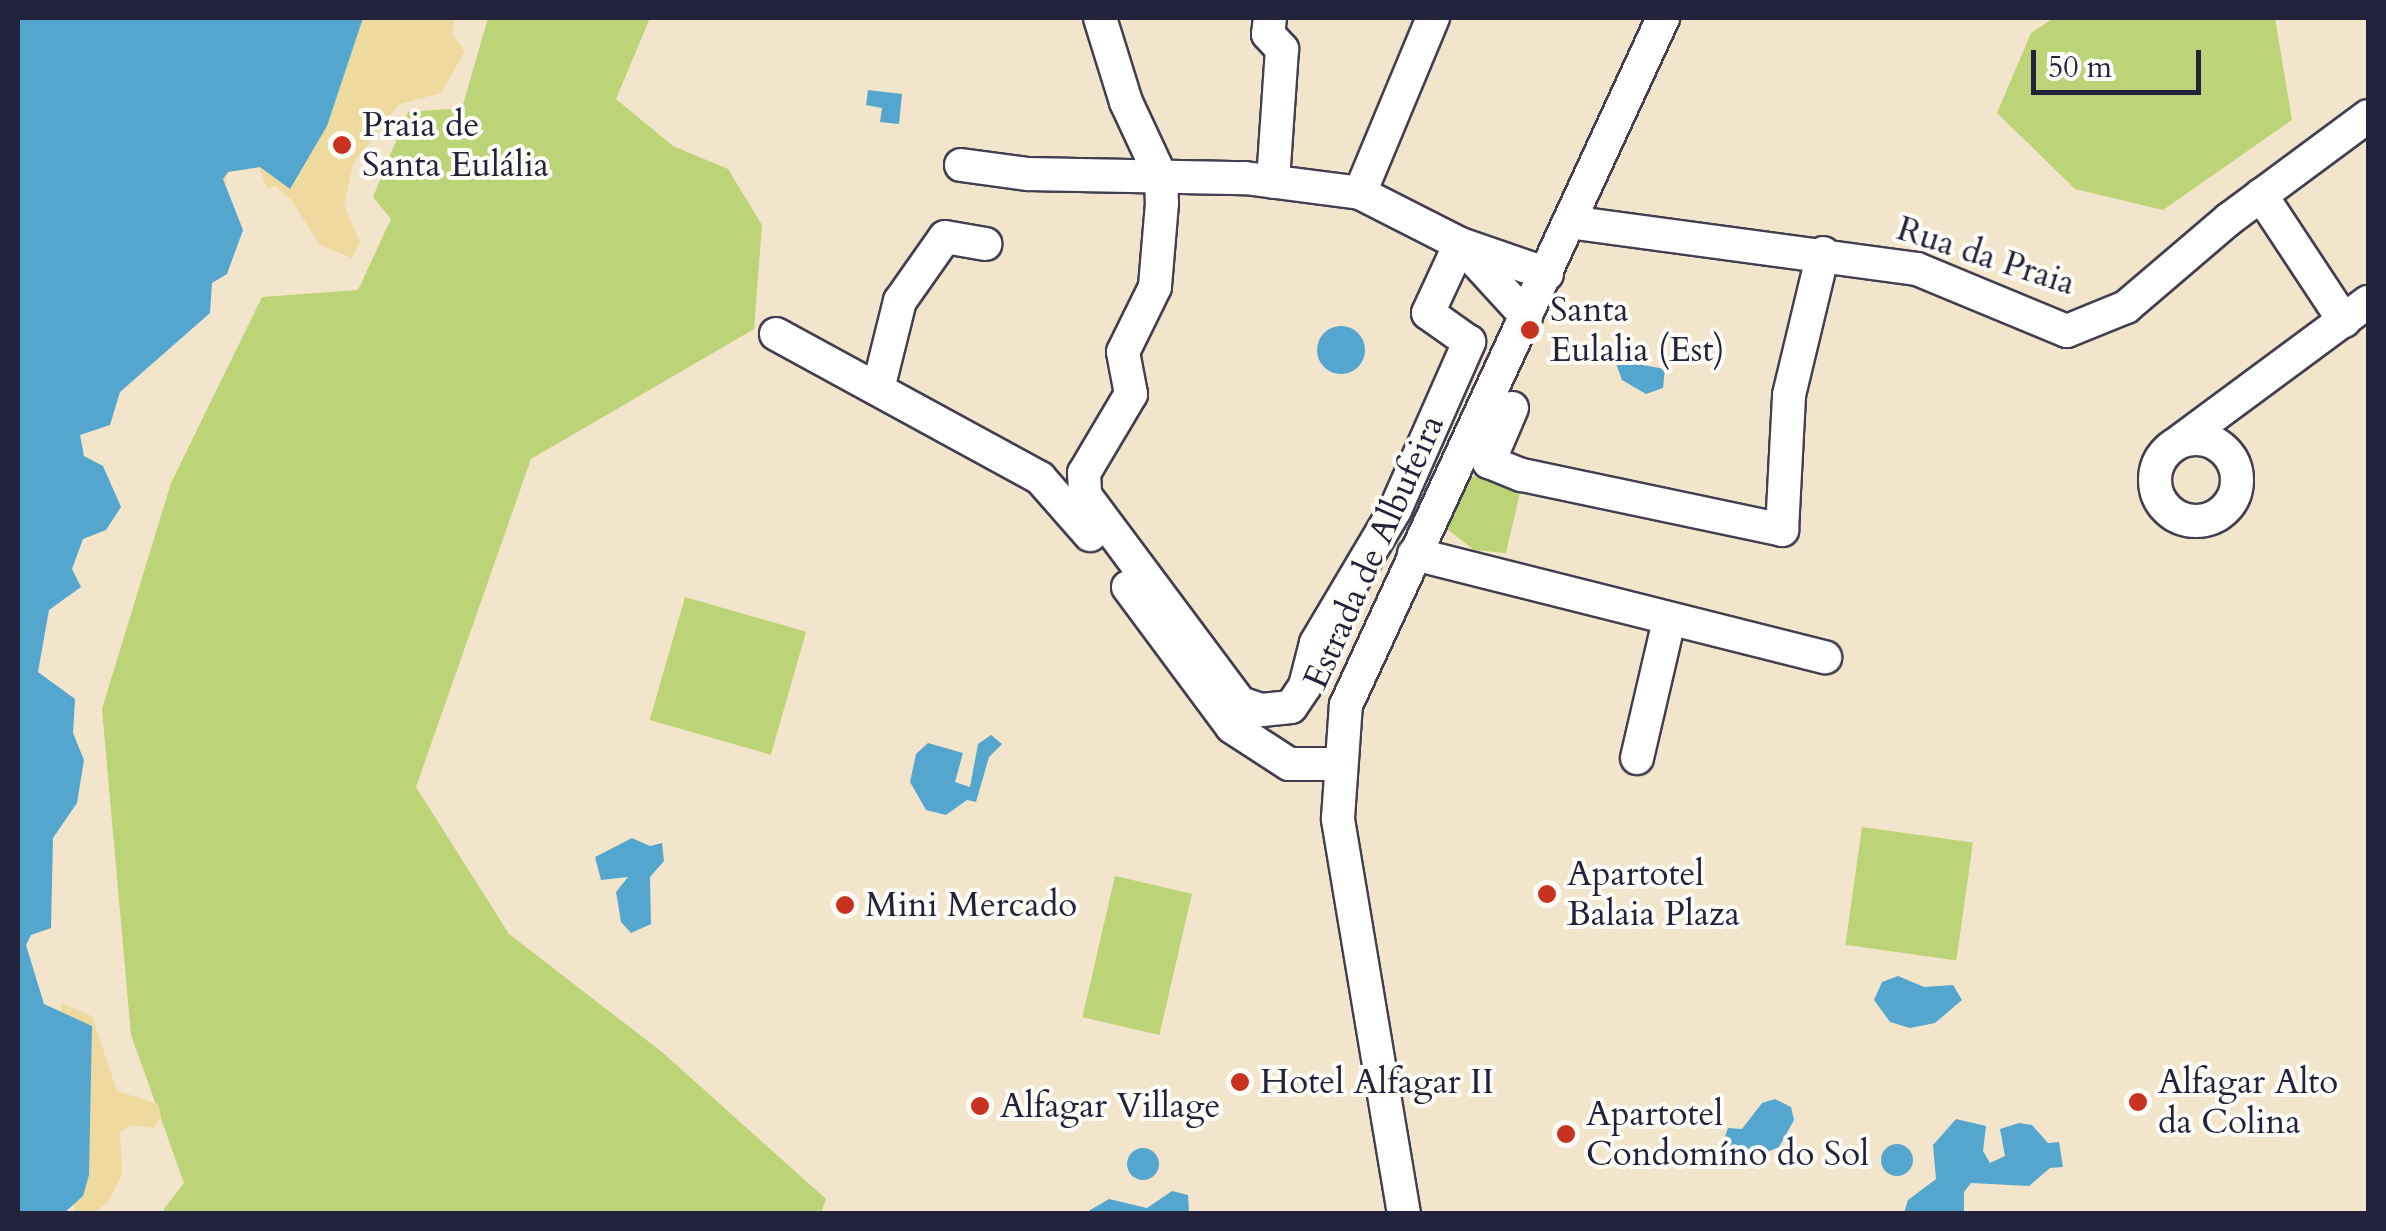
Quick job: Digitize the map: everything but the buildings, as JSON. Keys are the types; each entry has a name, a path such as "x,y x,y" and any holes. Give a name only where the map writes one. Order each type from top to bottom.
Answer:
{"street":[{"path":"1100,18 1126,102 1156,162 1155,287 1123,352 1131,394 1084,473 1085,495 1188,629 1221,683 1240,703 1262,710 1291,707 1305,686 1316,643 1395,510 1469,342 1428,312 1460,244"},
{"path":"1259,180 1282,48 1268,34 1270,18"},
{"path":"1360,193 1433,18"},
{"name":"Estrada de Albufeira","path":"1404,1214 1354,945 1337,764 1346,705 1663,18"},
{"name":"Rua da Praia","path":"1569,222 1823,253 1917,269 2067,330 2098,323 2126,306 2261,194 2368,116"},
{"path":"961,165 1124,176 1156,162 1360,193 1460,244 1546,274"},
{"path":"2234,407 2222,430 2237,480 2234,494 2222,512 2196,521 2169,512 2157,493 2158,464 2172,446 2234,407 2356,311 2261,194"},
{"path":"878,390 900,301 945,237 985,244"},
{"path":"1460,244 1526,316"},
{"path":"1512,408 1489,462 1522,476 1782,530 1789,395 1823,253"},
{"path":"776,334 1040,478 1074,513 1232,727 1289,764 1337,764"},
{"path":"2172,446 2200,438 2226,451"},
{"path":"1414,554 1825,656"},
{"path":"1638,758 1669,620"}],"green space":[{"path":"488,18 650,18 616,99 673,146 728,169 762,225 754,329 531,459 416,787 509,934 662,1052 826,1199 821,1213 161,1213 184,1183 131,1035 102,709 171,483 262,297 358,290 391,219 373,197 408,112 462,108"},
{"path":"2054,18 2275,18 2292,120 2163,210 2075,189 1997,113 2031,33"},
{"path":"1471,476 1522,484 1506,553 1474,550 1447,529"},
{"path":"685,597 806,632 771,755 650,720"},
{"path":"1862,827 1973,843 1956,960 1845,945"},
{"path":"1115,876 1192,894 1159,1035 1082,1017"}],"sand":[{"path":"293,18 455,18 452,34 465,51 441,93 399,104 353,164 344,205 360,242 352,258 320,245 291,200 276,186 267,189 259,167 228,172 224,192 209,148"},
{"path":"61,1003 92,1016 117,1091 158,1104 161,1116 154,1128 132,1125 120,1132 122,1175 108,1202 93,1213 75,1213"}],"water":[{"path":"18,18 363,18 327,126 290,189 260,167 228,172 223,179 243,230 227,274 212,283 210,313 120,392 110,425 80,435 84,456 103,466 121,507 106,530 83,539 72,569 81,587 49,610 38,672 75,699 73,733 84,760 77,803 53,838 51,928 31,935 26,945 44,1004 92,1026 89,1175 83,1196 63,1214 18,1213"},
{"path":"868,90 902,94 899,124 880,122 882,108 866,105"},
{"path":"1341,326 1358,333 1365,350 1358,367 1341,374 1324,367 1317,350 1324,333"},
{"path":"1622,347 1630,349 1637,364 1665,369 1663,388 1646,394 1622,380 1614,358"},
{"path":"991,735 1002,744 989,757 976,802 967,800 946,815 926,810 910,782 916,754 928,743 963,753 955,782 970,787 978,744"},
{"path":"632,838 650,846 662,843 664,861 650,877 651,924 631,933 621,922 616,892 628,877 601,880 595,857"},
{"path":"1898,976 1924,987 1953,985 1962,1000 1935,1023 1910,1028 1890,1022 1874,1000 1882,982"},
{"path":"1775,1099 1791,1107 1794,1120 1779,1147 1763,1154 1722,1145 1728,1128 1742,1129 1762,1103"},
{"path":"1956,1119 1986,1126 1983,1151 1990,1163 2005,1156 2000,1129 2019,1123 2032,1125 2048,1143 2059,1142 2063,1167 2050,1168 2029,1186 1971,1183 1964,1192 1964,1213 1904,1213 1908,1200 1936,1179 1933,1145"},
{"path":"1897,1144 1908,1149 1913,1160 1908,1171 1897,1176 1886,1171 1881,1160 1886,1149"},
{"path":"1143,1148 1154,1153 1159,1164 1154,1175 1143,1180 1132,1175 1127,1164 1132,1153"},
{"path":"1172,1191 1188,1195 1189,1213 1085,1213 1109,1199 1147,1208"}],"place":[{"name":"Praia de Santa Eulália","path":"342,145"},
{"name":"Santa Eulalia (Est)","path":"1530,330"},
{"name":"Apartotel Balaia Plaza","path":"1547,894"},
{"name":"Mini Mercado","path":"845,905"},
{"name":"Hotel Alfagar II","path":"1240,1082"},
{"name":"Alfagar Alto da Colina","path":"2138,1102"},
{"name":"Alfagar Village","path":"980,1106"},
{"name":"Apartotel Condomíno do Sol","path":"1566,1134"}]}
